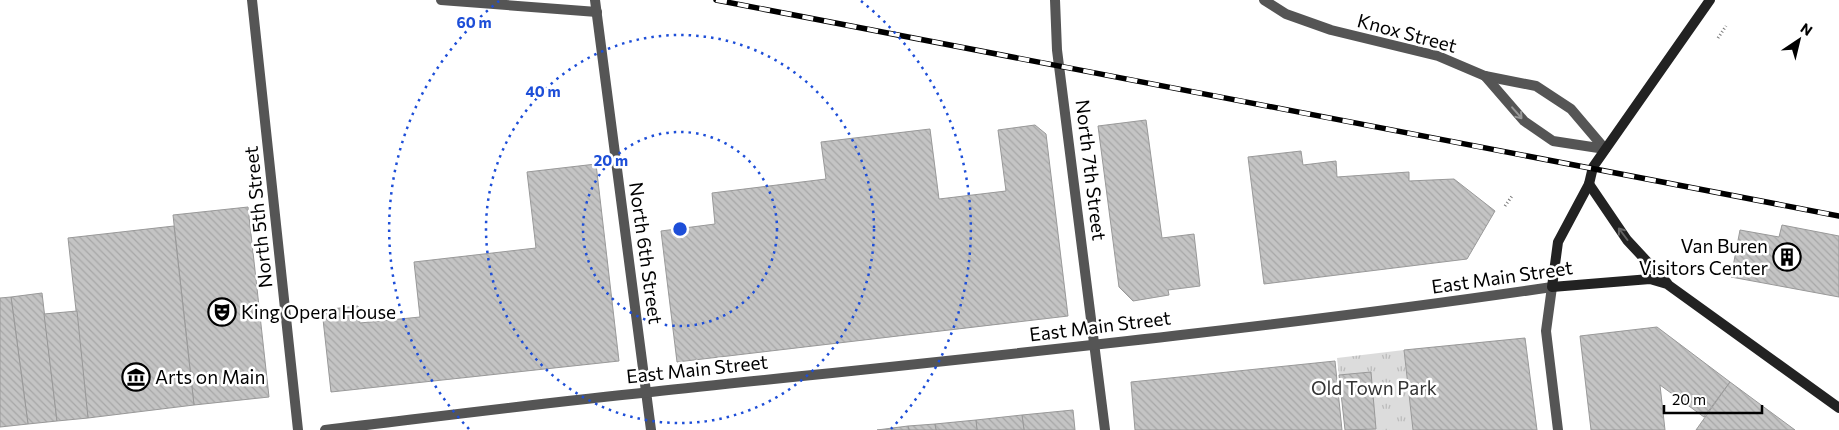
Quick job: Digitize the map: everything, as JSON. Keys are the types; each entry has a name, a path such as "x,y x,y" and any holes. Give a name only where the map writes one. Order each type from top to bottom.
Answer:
{"main road":[{"path":"1552,287 1558,242 1589,184 1594,167 1710,0"},
{"path":"1589,184 1627,240 1668,284"},
{"name":"East Main Street","path":"1552,287 1650,278 1668,284 1839,408"}],"street":[{"name":"North 5th Street","path":"252,0 298,430"},
{"path":"441,0 597,12"},
{"name":"North 6th Street","path":"595,0 651,430"},
{"name":"North 7th Street","path":"1054,0 1057,50 1096,345 1105,430"},
{"name":"Knox Street","path":"1264,0 1286,14 1331,30 1438,56 1485,76 1536,86 1571,108 1605,149"},
{"name":"Knox Street","path":"1485,76 1524,121 1553,142 1605,149"},
{"path":"1552,287 1546,331 1558,430"},
{"name":"East Main Street","path":"325,430 647,392 1096,345 1446,302 1552,287"}],"path":[{"path":"1718,38 1726,26"},
{"path":"1505,206 1512,196"}],"green space":[{"name":"Old Town Park","path":"1404,350 1413,430 1345,430 1337,358"}],"building":[{"path":"1146,120 1162,238 1194,234 1200,286 1168,290 1169,295 1133,301 1119,287 1098,126"},
{"path":"1035,125 1046,134 1068,316 677,362 661,231 715,224 712,193 826,179 821,142 930,129 939,199 1006,191 998,130"},
{"path":"1301,151 1303,165 1336,161 1337,177 1409,172 1409,181 1454,179 1495,211 1467,259 1264,284 1248,157"},
{"path":"596,164 619,361 331,392 322,310 358,306 360,323 420,317 414,262 536,248 527,172"},
{"name":"King Opera House","path":"248,207 269,397 194,405 173,215"},
{"name":"Van Buren Visitors Center","path":"1782,225 1839,236 1839,297 1731,277 1740,230 1779,237"},
{"path":"174,226 194,405 88,418 68,238"},
{"path":"42,293 57,421 28,424 11,297"},
{"path":"11,297 28,424 0,427 0,298"},
{"path":"77,311 88,418 57,421 44,314"},
{"path":"1657,327 1730,382 1704,417 1660,385 1665,430 1591,430 1580,336"},
{"path":"1525,338 1537,430 1413,430 1404,350"},
{"path":"1335,361 1342,430 1135,430 1131,382"},
{"path":"1371,372 1376,429 1345,430 1339,375"},
{"path":"1730,382 1795,430 1696,430"},
{"path":"1073,410 1075,430 1024,430 1022,415"},
{"path":"1022,415 1024,430 977,430 976,420"},
{"path":"976,420 977,430 936,430 935,424"},
{"path":"935,424 936,430 909,430 908,426"},
{"path":"908,426 909,430 877,430"}],"railway":[{"path":"716,0 1839,216"}],"place":[{"name":"Van Buren Visitors Center","path":"1787,257"},
{"name":"King Opera House","path":"222,312"},
{"name":"Arts on Main","path":"136,377"}]}
